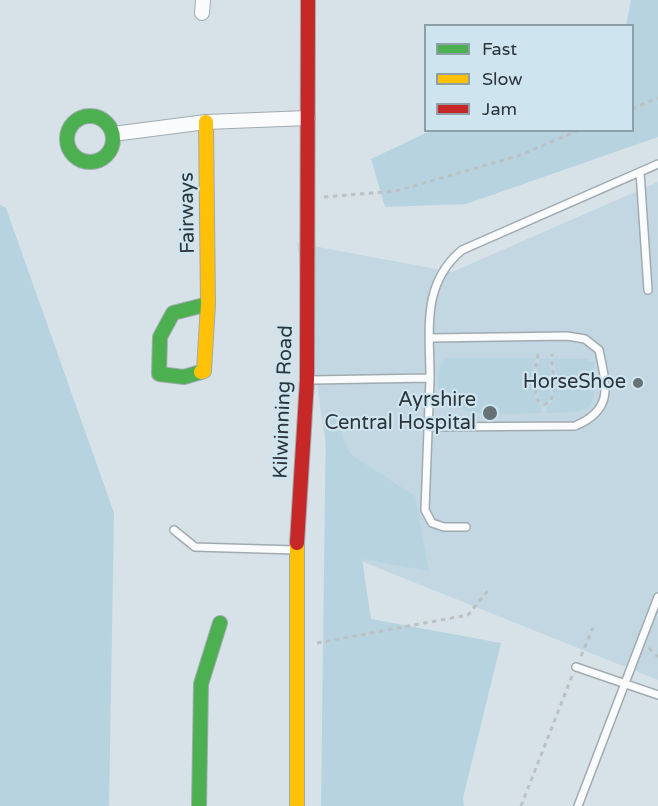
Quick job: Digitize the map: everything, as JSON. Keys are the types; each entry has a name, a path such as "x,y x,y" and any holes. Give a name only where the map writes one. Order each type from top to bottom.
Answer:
{"main road":[{"name":"Kilwinning Road","path":"297,806 297,549 307,380 308,0"},
{"name":"Fairways","path":"206,122 208,304 204,371 184,377 159,374 159,337 173,313 208,304"},
{"path":"199,806 201,684 220,623"}],"street":[{"path":"113,134 206,122 308,118"}],"lane":[{"path":"466,527 444,527 432,523 425,510 431,299 445,264 462,250 658,164"},
{"path":"640,172 648,290"},
{"path":"429,427 575,426 590,420 603,405 606,385 599,350 585,339 567,336 430,338"},
{"path":"307,380 430,378"},
{"path":"174,530 195,547 297,549"},
{"path":"578,806 658,597"},
{"path":"576,667 658,695"}],"path":[{"path":"634,109 658,98"},
{"path":"307,199 396,191 518,156 574,132"},
{"path":"538,354 534,380 537,400 544,405 551,401 556,378 552,370 552,354"},
{"path":"317,643 468,615 489,589"},
{"path":"521,806 593,628"}],"shaded area":[{"path":"631,0 658,0 658,137 466,204 385,207 371,159 428,132 634,132 634,24 626,24"},
{"name":"Ayrshire Central Hospital","path":"658,182 658,680 341,553 297,243 452,272"},
{"path":"0,205 6,208 114,513 109,806 0,806"},
{"path":"445,358 536,358 531,382 535,388 535,401 541,405 541,413 483,414 456,407 446,400 437,381"},
{"path":"540,358 550,359 550,372 553,375 549,401 544,404 539,400 536,377"},
{"path":"553,359 594,361 593,399 585,409 547,413 547,406 553,402 553,389 557,377"},
{"path":"326,413 334,416 350,454 415,496 429,571 362,559 371,619 501,643 463,798 464,806 321,806"}],"traffic: fast":[{"path":"90,116 106,123 113,139 106,155 90,162 74,155 67,139 74,123 90,116"},
{"path":"201,372 184,377 159,374 160,337 173,313 208,304"},
{"path":"199,806 201,684 220,623"}],"traffic: slow":[{"path":"201,372 204,371 208,304 206,122"},
{"path":"297,543 297,806"}],"traffic: jam":[{"path":"297,543 307,380 308,0"}],"place":[{"name":"HorseShoe","path":"638,383"},
{"name":"Ayrshire Central Hospital","path":"490,413"}]}
